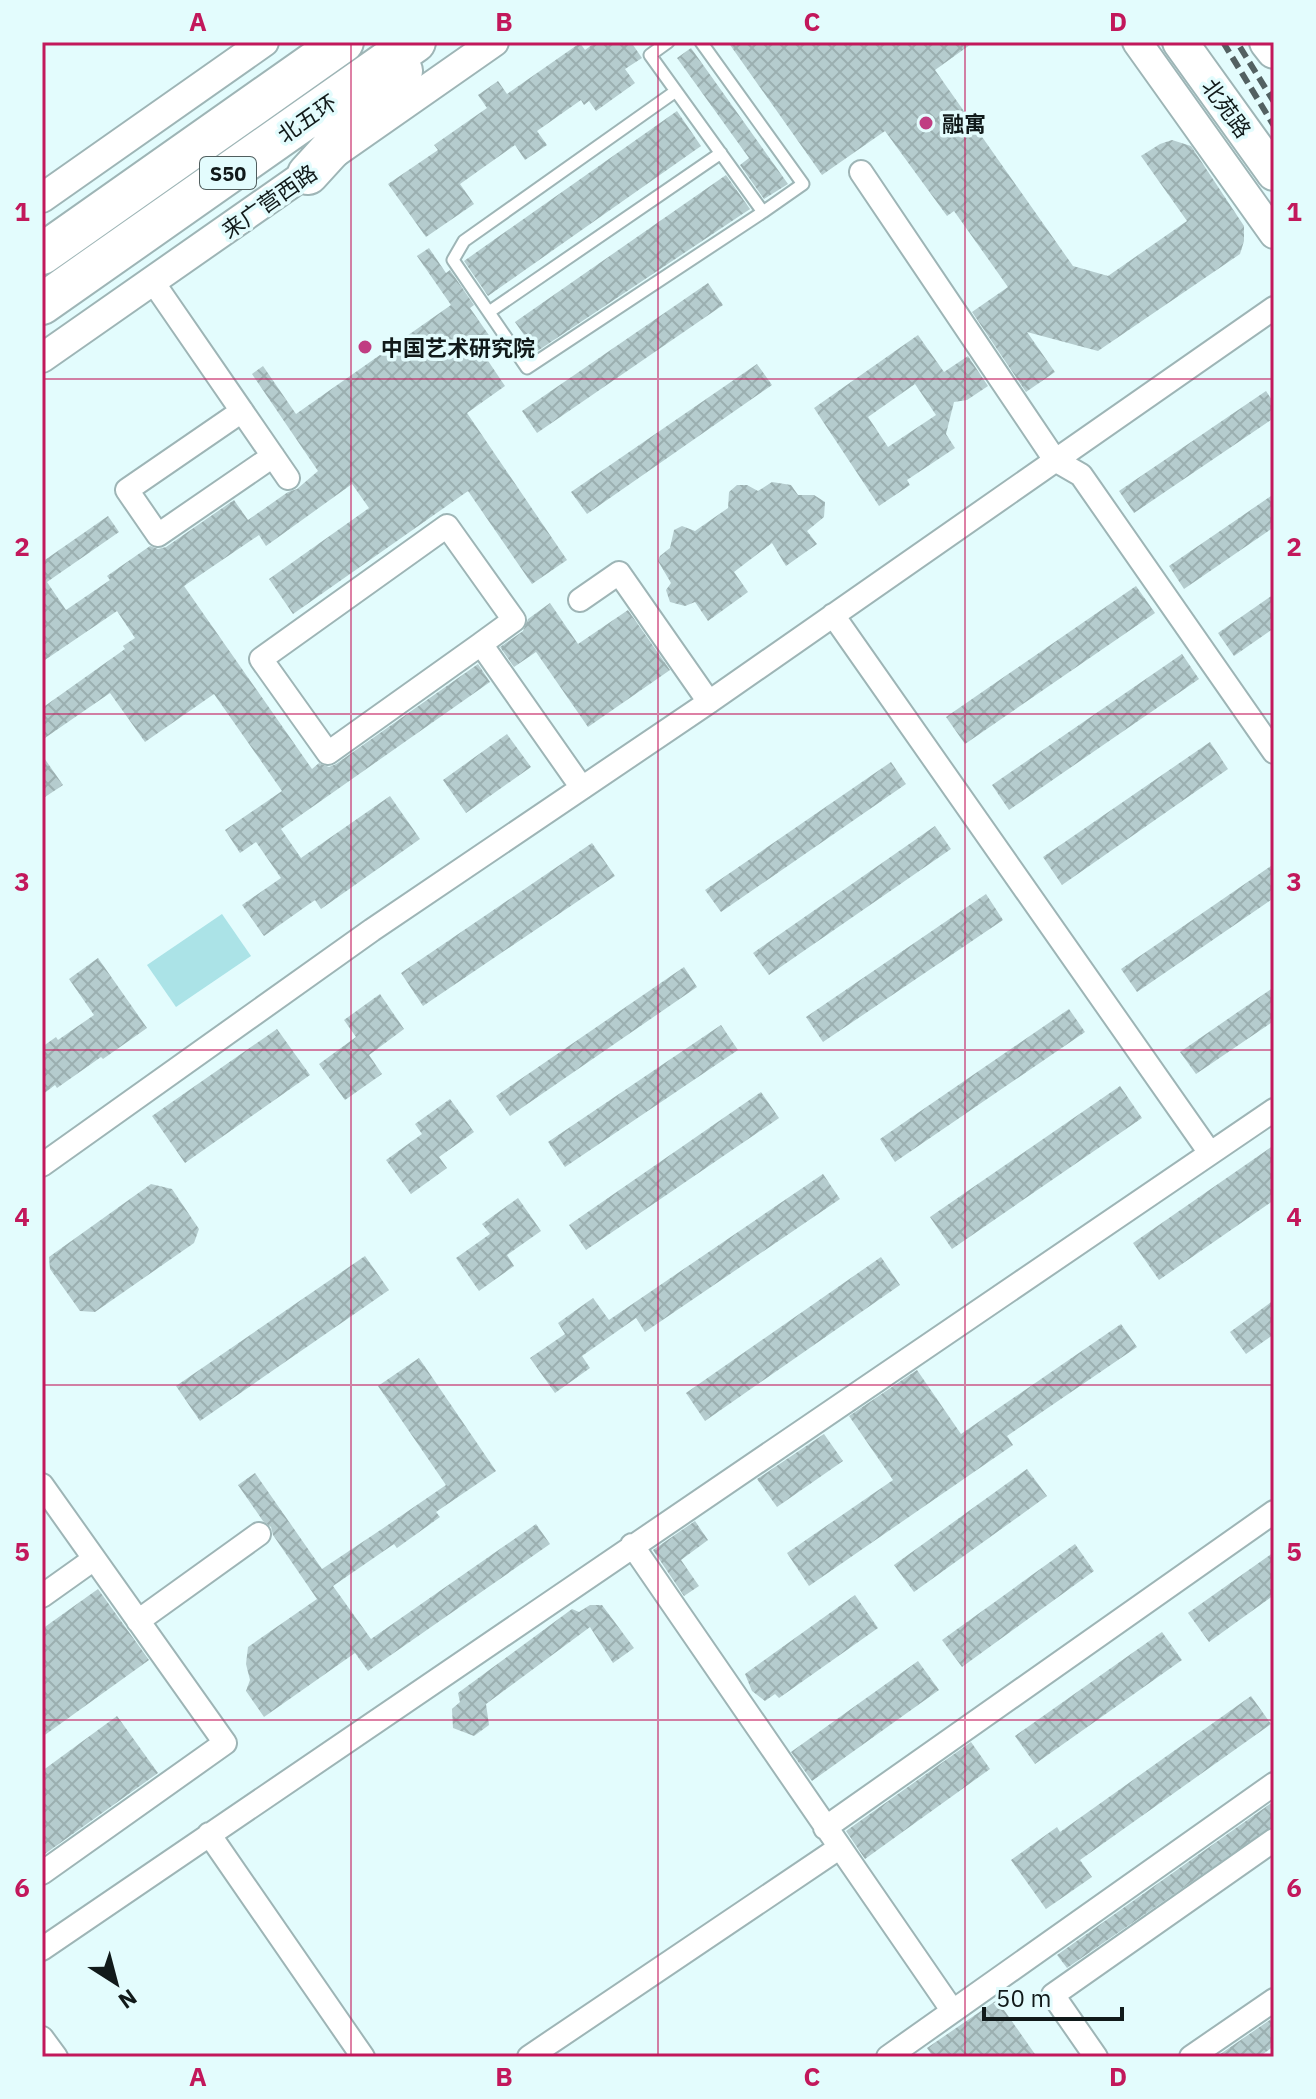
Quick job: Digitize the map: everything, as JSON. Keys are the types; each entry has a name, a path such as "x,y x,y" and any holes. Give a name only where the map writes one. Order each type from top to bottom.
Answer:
{"highway":[{"name":"北五环","path":"42,254 343,42"},
{"name":"北五环","path":"42,304 415,42"},
{"path":"308,174 428,42"}],"main road":[{"name":"北苑路","path":"1180,42 1274,173"},
{"path":"1267,42 1274,51"}],"street":[{"path":"42,198 264,42"},
{"name":"来广营西路","path":"42,358 494,42"},
{"path":"1137,42 1274,234"},
{"path":"861,172 1055,460 1081,475 1274,752"},
{"path":"153,282 288,478"},
{"path":"42,1165 372,930 709,702 1274,308"},
{"path":"242,411 127,490 158,535 273,456"},
{"path":"447,526 514,620 481,644 328,753 261,659 447,526"},
{"path":"580,600 619,573 709,702"},
{"path":"833,615 1210,1153"},
{"path":"481,644 582,788"},
{"path":"42,1949 1274,1110"},
{"path":"42,1485 225,1743 42,1873"},
{"path":"825,1828 1274,1512"},
{"path":"138,1621 259,1534"},
{"path":"632,1545 952,2010"},
{"path":"42,1596 94,1559"},
{"path":"888,2057 1274,1784"},
{"path":"209,1834 363,2057"},
{"path":"1096,2057 1053,1995 1274,1840"},
{"path":"529,2057 839,1848"},
{"path":"1191,2057 1274,2000"},
{"path":"42,2038 56,2057"}],"lane":[{"path":"668,42 650,55 763,212"},
{"path":"676,91 464,241 453,260 527,368 803,184 701,42"},
{"path":"489,312 721,153"}],"shaded area":[{"path":"222,914 251,956 176,1007 147,965"}],"building":[{"path":"596,42 631,42 642,58 625,69 635,83 596,111 589,101 584,105 581,100 537,131 547,145 525,160 515,145 460,184 474,204 426,237 388,184 438,150 434,145 487,108 478,95 498,81 507,94 580,43 585,50"},
{"path":"728,42 974,42 935,70 1073,266 1108,276 1187,221 1141,156 1172,140 1191,146 1244,226 1240,254 1098,351 1027,332 1055,372 1026,392 972,312 1008,287 954,211 947,216 885,131 822,175"},
{"path":"691,48 788,184 764,199 740,165 749,158 677,58"},
{"path":"677,111 701,146 488,296 464,261"},
{"path":"726,175 750,209 536,352 515,322"},
{"path":"429,248 446,273 450,270 474,305 470,308 493,341 480,349 505,386 467,413 567,560 532,584 468,491 293,614 269,579 369,508 352,484 266,546 259,535 184,586 312,769 319,763 329,767 336,764 478,664 490,682 281,829 301,858 390,796 420,839 321,909 315,900 264,936 242,905 281,878 256,842 240,853 225,830 282,791 214,694 145,742 110,693 42,740 42,708 125,649 123,646 135,638 117,611 42,662 42,562 108,516 119,532 47,582 66,610 110,580 107,576 150,546 158,549 166,547 234,500 248,520 297,489 318,471 252,374 263,366 296,414 451,305 417,256"},
{"path":"708,283 723,305 537,433 522,411"},
{"path":"918,335 944,372 968,356 988,386 967,400 954,402 946,434 955,448 907,480 910,485 879,506 814,408","holes":["915,384 936,415 888,447 868,417"]},
{"path":"757,364 772,385 587,514 571,492"},
{"path":"1266,391 1274,403 1274,418 1134,513 1119,491"},
{"path":"772,482 791,485 798,495 814,495 825,502 824,517 807,531 817,544 786,566 772,543 734,572 748,592 708,621 695,602 685,606 670,602 666,590 671,583 658,561 670,548 674,530 682,526 695,531 728,508 729,492 737,485 747,485 758,491"},
{"path":"1274,494 1274,527 1184,589 1169,566"},
{"path":"1136,586 1155,613 965,744 946,717"},
{"path":"1274,594 1274,628 1234,656 1218,633"},
{"path":"550,603 578,644 628,610 670,670 588,727 536,652 514,667 500,647 523,631 528,619"},
{"path":"1182,654 1199,679 1009,810 992,785"},
{"path":"507,734 531,767 466,813 443,780"},
{"path":"1210,742 1228,769 1062,885 1043,857"},
{"path":"42,755 63,785 42,799"},
{"path":"891,762 906,784 721,912 705,890"},
{"path":"935,826 951,849 769,975 753,953"},
{"path":"592,843 615,876 423,1006 401,973"},
{"path":"1274,864 1274,898 1137,992 1121,969"},
{"path":"986,894 1003,920 823,1042 806,1017"},
{"path":"98,958 147,1028 103,1059 101,1057 42,1095 42,1047 56,1037 58,1040 94,1015 69,979"},
{"path":"684,967 697,987 510,1116 496,1096"},
{"path":"1274,987 1274,1021 1196,1074 1180,1052"},
{"path":"380,994 404,1029 369,1055 382,1074 345,1100 319,1064 356,1037 344,1020"},
{"path":"1069,1009 1085,1032 895,1162 880,1139"},
{"path":"721,1025 738,1050 565,1167 548,1142"},
{"path":"277,1029 310,1075 185,1163 152,1116"},
{"path":"1120,1086 1142,1118 952,1249 930,1217"},
{"path":"761,1092 779,1118 586,1250 569,1225"},
{"path":"450,1099 474,1132 439,1157 447,1168 411,1194 386,1160 422,1134 415,1124"},
{"path":"1274,1145 1274,1200 1159,1280 1133,1243"},
{"path":"823,1174 840,1199 645,1332 636,1318 582,1356 590,1368 555,1393 530,1358 565,1334 558,1323 593,1298 609,1320"},
{"path":"151,1184 172,1189 199,1229 194,1243 95,1312 80,1311 50,1269 49,1257"},
{"path":"518,1198 541,1231 507,1255 514,1266 479,1291 456,1258 490,1234 482,1224"},
{"path":"365,1256 389,1290 200,1421 176,1386"},
{"path":"881,1257 900,1285 705,1421 686,1393"},
{"path":"1274,1300 1274,1334 1246,1354 1230,1332"},
{"path":"1121,1324 1137,1347 1007,1436 1013,1445 809,1586 787,1553 893,1480 849,1416 917,1370 961,1434"},
{"path":"419,1358 496,1471 436,1512 440,1517 397,1548 394,1544 333,1586 371,1639 536,1524 550,1544 368,1671 355,1653 264,1717 246,1691 250,1680 246,1664 248,1647 317,1599 273,1535 271,1527 263,1521 238,1485 255,1473 322,1569 446,1485 378,1386"},
{"path":"824,1434 843,1461 777,1507 757,1479"},
{"path":"1027,1469 1047,1496 914,1592 894,1565"},
{"path":"695,1521 708,1540 681,1560 699,1586 684,1596 653,1550"},
{"path":"1075,1544 1094,1571 962,1667 942,1640"},
{"path":"1274,1552 1274,1595 1209,1642 1188,1613"},
{"path":"98,1589 149,1660 42,1737 42,1629"},
{"path":"855,1595 878,1628 779,1698 775,1694 765,1701 752,1691 745,1674"},
{"path":"590,1605 602,1605 634,1648 613,1663 590,1627 486,1704 489,1725 474,1736 453,1728 452,1709 460,1702 458,1693 572,1609 579,1612"},
{"path":"1162,1632 1182,1660 1035,1764 1015,1736"},
{"path":"918,1661 939,1690 812,1781 791,1752"},
{"path":"1251,1696 1271,1724 1080,1860 1092,1877 1046,1909 1011,1860 1057,1827 1060,1832"},
{"path":"117,1716 158,1773 42,1856 42,1771"},
{"path":"971,1742 990,1769 865,1859 846,1831"},
{"path":"1274,1801 1274,1825 1067,1968 1057,1955"},
{"path":"997,2000 1037,2057 933,2057 927,2048"},
{"path":"1274,2017 1274,2046 1259,2057 1216,2057"}],"railway":[{"path":"1223,42 1274,126"},
{"path":"1240,47 1274,102"}],"place":[{"name":"融寓","path":"926,123"},
{"name":"中国艺术研究院","path":"365,347"}]}
